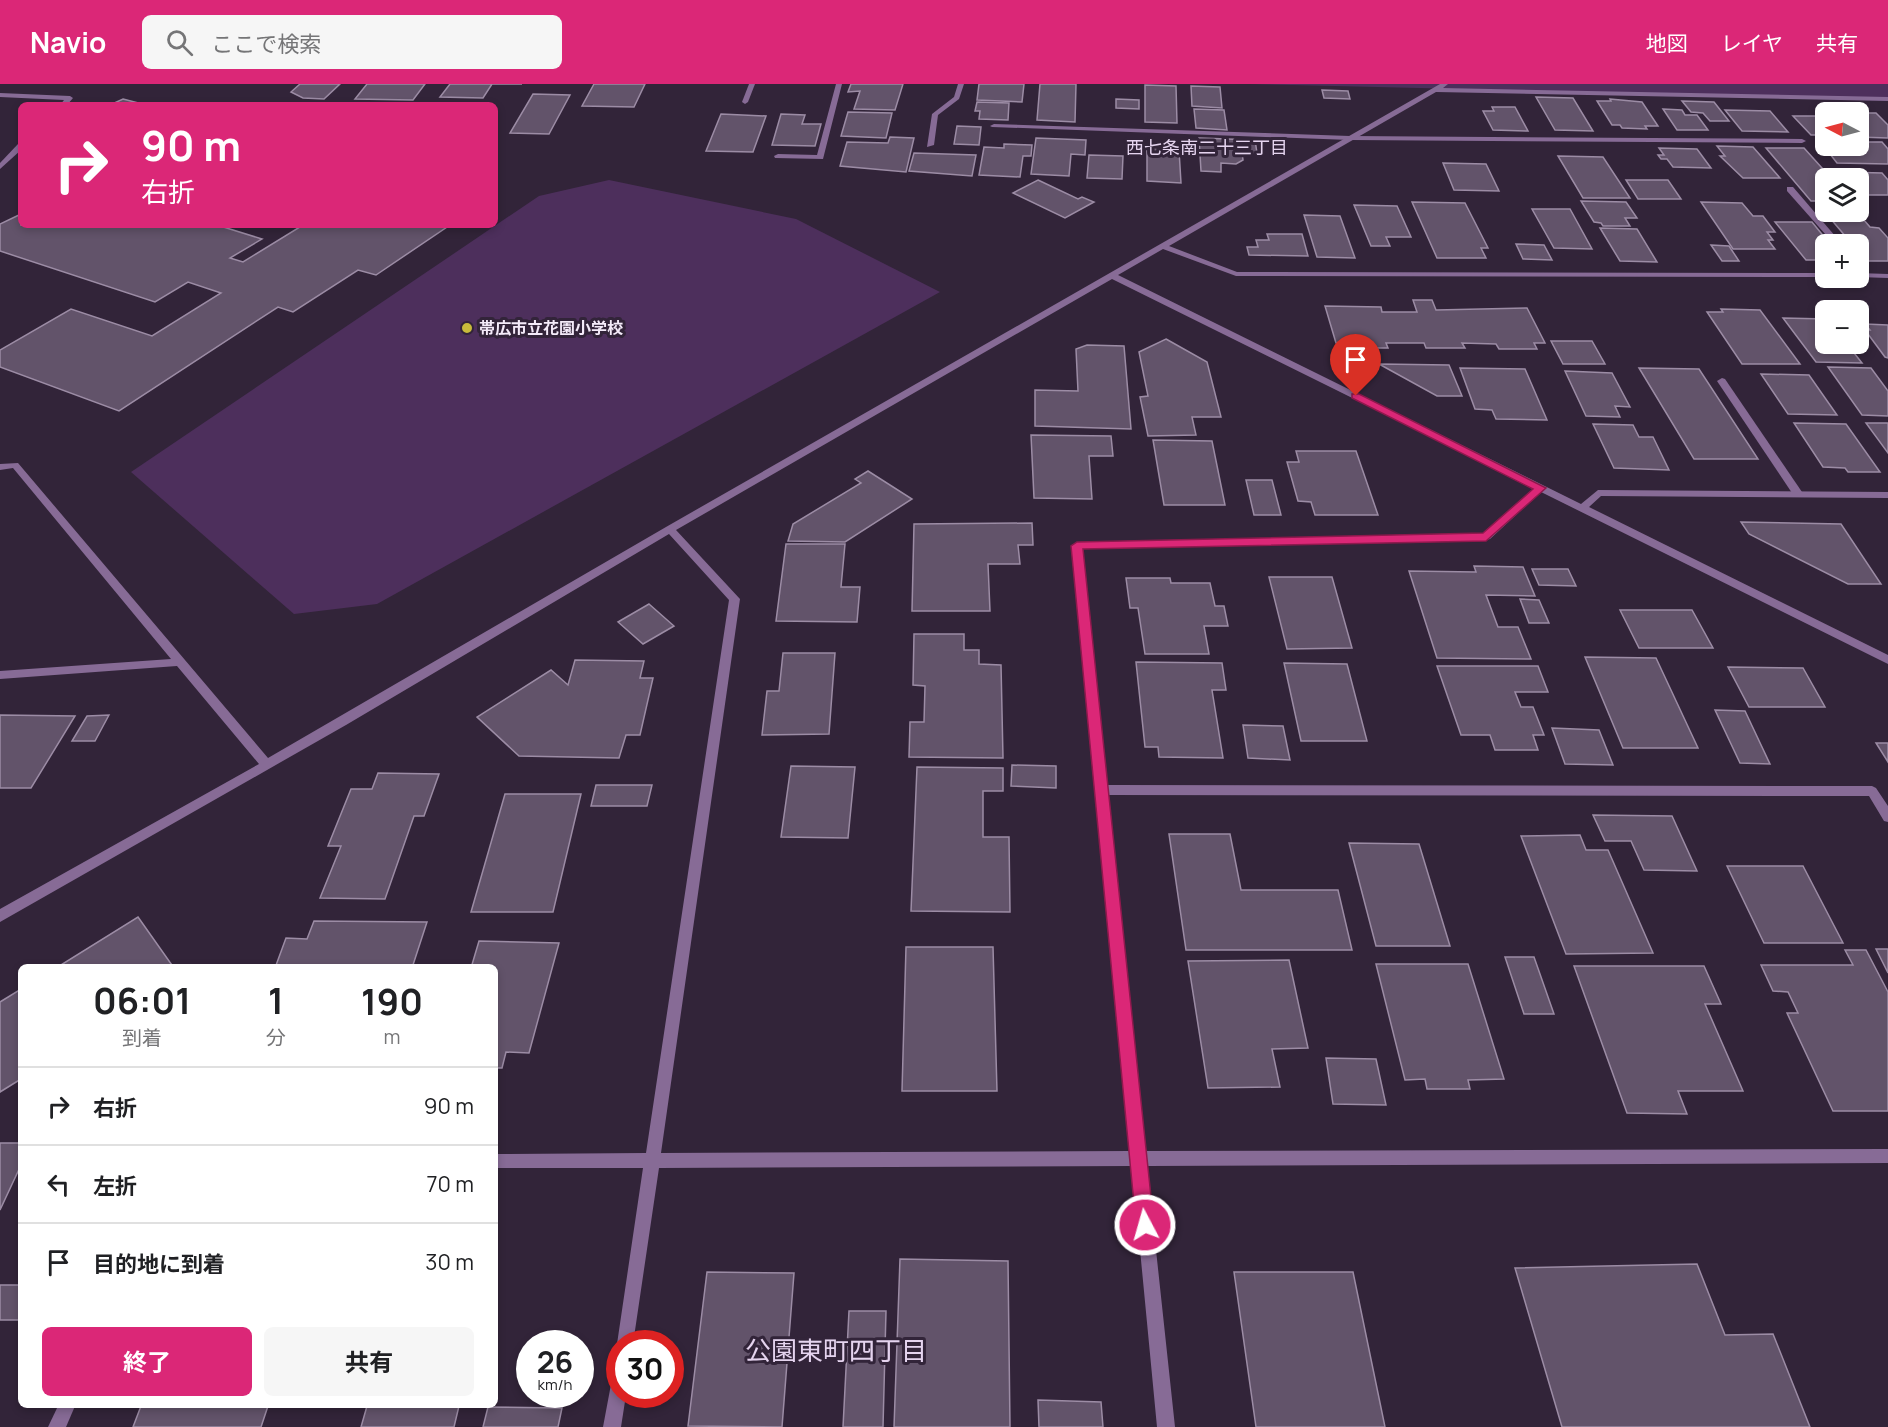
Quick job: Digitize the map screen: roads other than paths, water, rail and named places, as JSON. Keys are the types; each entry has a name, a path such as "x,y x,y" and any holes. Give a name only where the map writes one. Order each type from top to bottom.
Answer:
{"street":[{"path":"745,102 752,84"},
{"path":"778,156 820,157 839,84"},
{"path":"930,145 935,114 957,98 961,84"},
{"path":"0,916 342,722 670,529 1444,84"},
{"path":"1432,90 1888,99"},
{"path":"0,95 70,98 66,102"},
{"path":"994,126 1350,138 1802,141"},
{"path":"0,167 18,149"},
{"path":"1790,189 1829,234"},
{"path":"1164,247 1236,274 1815,275"},
{"path":"1869,274 1888,276"},
{"path":"1113,276 1888,660"},
{"path":"1722,381 1798,494"},
{"path":"0,466 15,465 266,764"},
{"path":"1166,1427 1077,546 1486,537 1540,488"},
{"path":"1582,508 1598,493 1888,495"},
{"path":"627,1330 735,599 670,529"},
{"path":"0,675 179,662"},
{"path":"1100,790 1872,791 1888,817"},
{"path":"498,1161 1888,1156"},
{"path":"57,1427 65,1408"},
{"path":"612,1427 615,1408"}],"place":[{"name":"帯広市立花園小学校","path":"467,328"}],"district":[{"name":"西七条南二十三丁目","path":"1207,147"},
{"name":"公園東町四丁目","path":"836,1350"}]}
